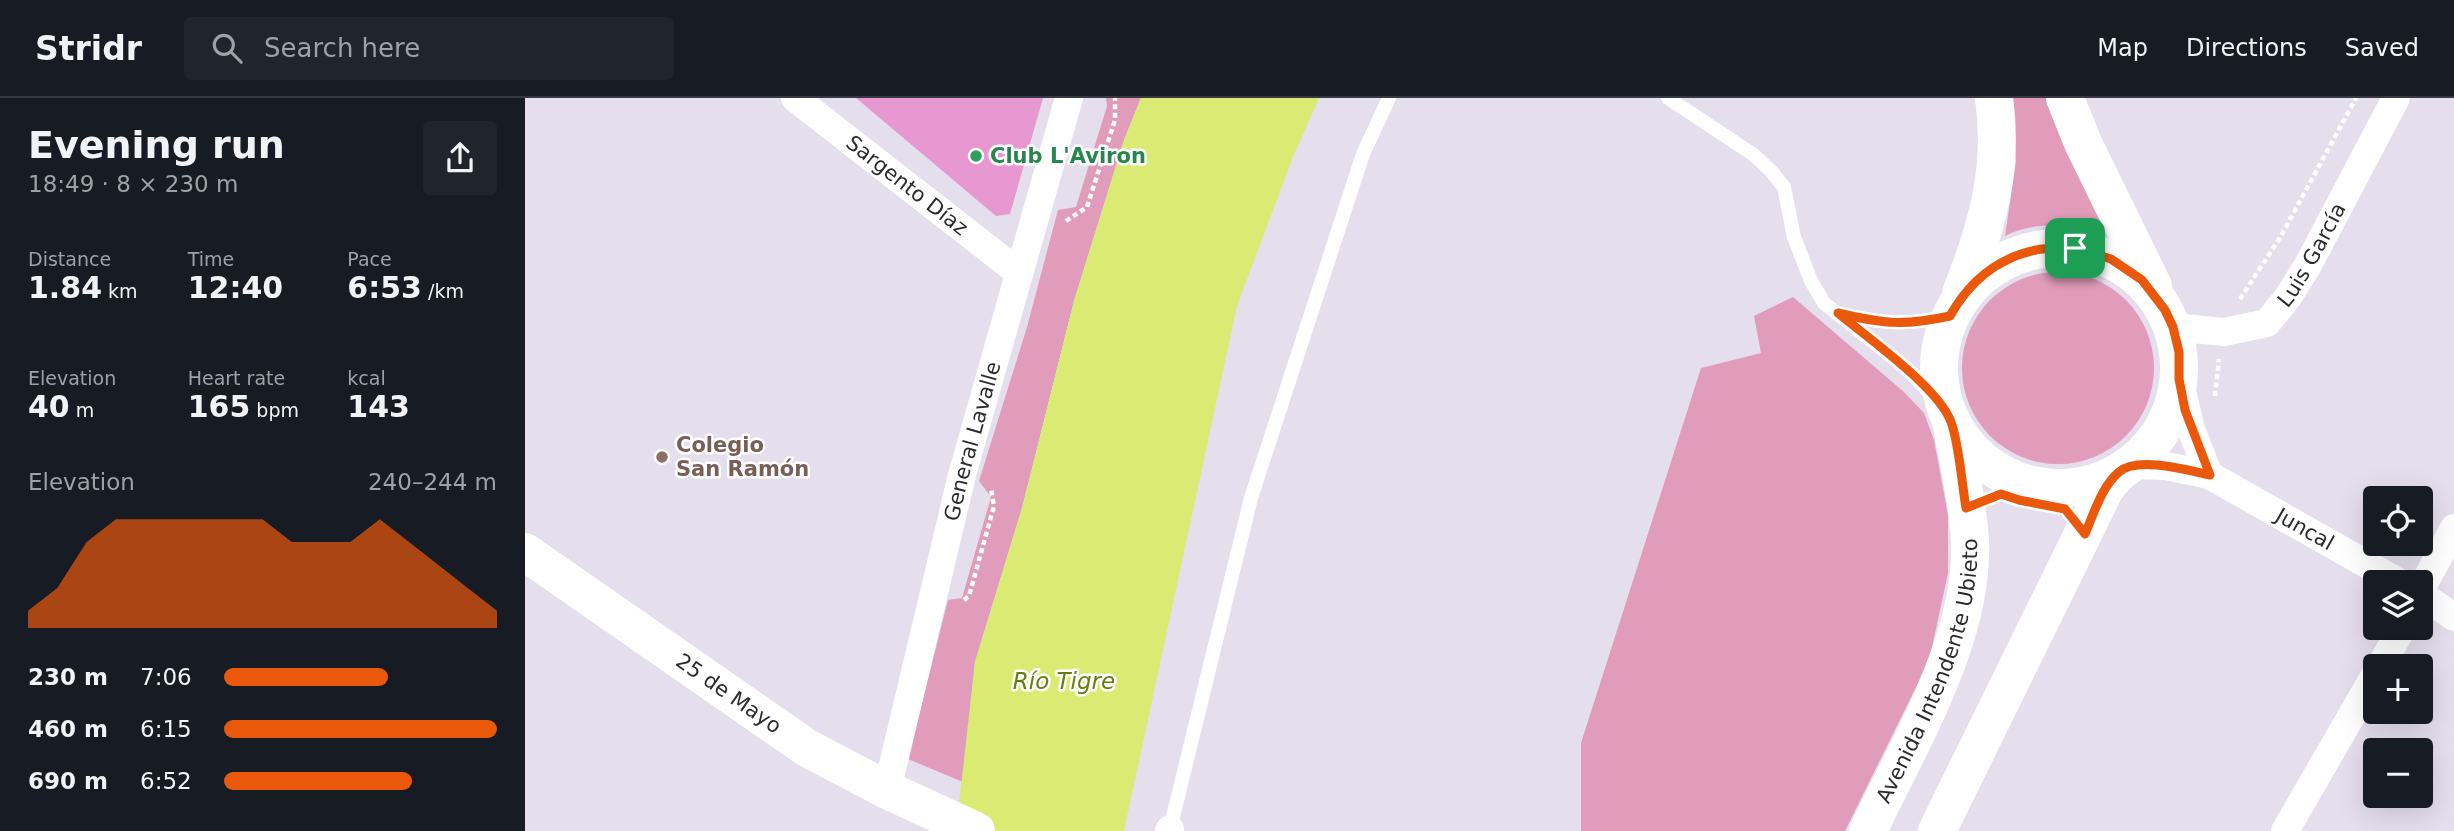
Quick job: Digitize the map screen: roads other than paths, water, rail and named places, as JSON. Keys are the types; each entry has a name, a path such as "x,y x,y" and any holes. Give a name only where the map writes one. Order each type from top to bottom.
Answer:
{"main road":[{"path":"1994,98 1998,154 1994,188 1977,250 1942,337 1938,358 1947,414 1972,452 1997,471 2026,483 2056,488 2088,484 2125,468"},
{"path":"1937,831 2106,487 2150,446 2170,415 2179,379 2179,352 2169,318 2083,143 2066,98"},
{"path":"1955,307 1973,284 2002,261 2038,249 2075,248 2111,259 2142,280 2169,318"},
{"name":"Avenida Intendente Ubieto","path":"1868,831 1944,670 1962,615 1968,582 1966,508 1947,414"},
{"name":"25 de Mayo","path":"525,552 807,748 887,790 961,824"}],"street":[{"name":"Sargento Díaz","path":"795,98 1018,272"},
{"name":"General Lavalle","path":"887,790 962,475 1069,98"},
{"name":"Luis García","path":"2169,318 2224,332 2266,323 2288,297 2308,265 2396,98"},
{"path":"2179,379 2191,429 2210,475"},
{"name":"Juncal","path":"2125,468 2166,466 2210,475 2377,570"},
{"path":"2432,570 2454,528"},
{"path":"2433,602 2454,617"},
{"path":"2285,831 2363,696"}],"lane":[{"path":"1170,830 1251,498 1363,154 1389,98"},
{"path":"1668,98 1754,155 1778,179 1784,187 1794,237 1811,281 1824,303 1906,368 1947,414"},
{"path":"1838,313 1877,322 1914,323 1955,307"}],"water":[{"name":"Río Tigre","path":"1141,98 1319,98 1293,157 1237,306 1124,831 956,831 975,662 1022,508 1074,301 1124,140"}],"place":[{"name":"Club L'Aviron","path":"976,156"},
{"name":"Colegio San Ramón","path":"662,457"}]}
